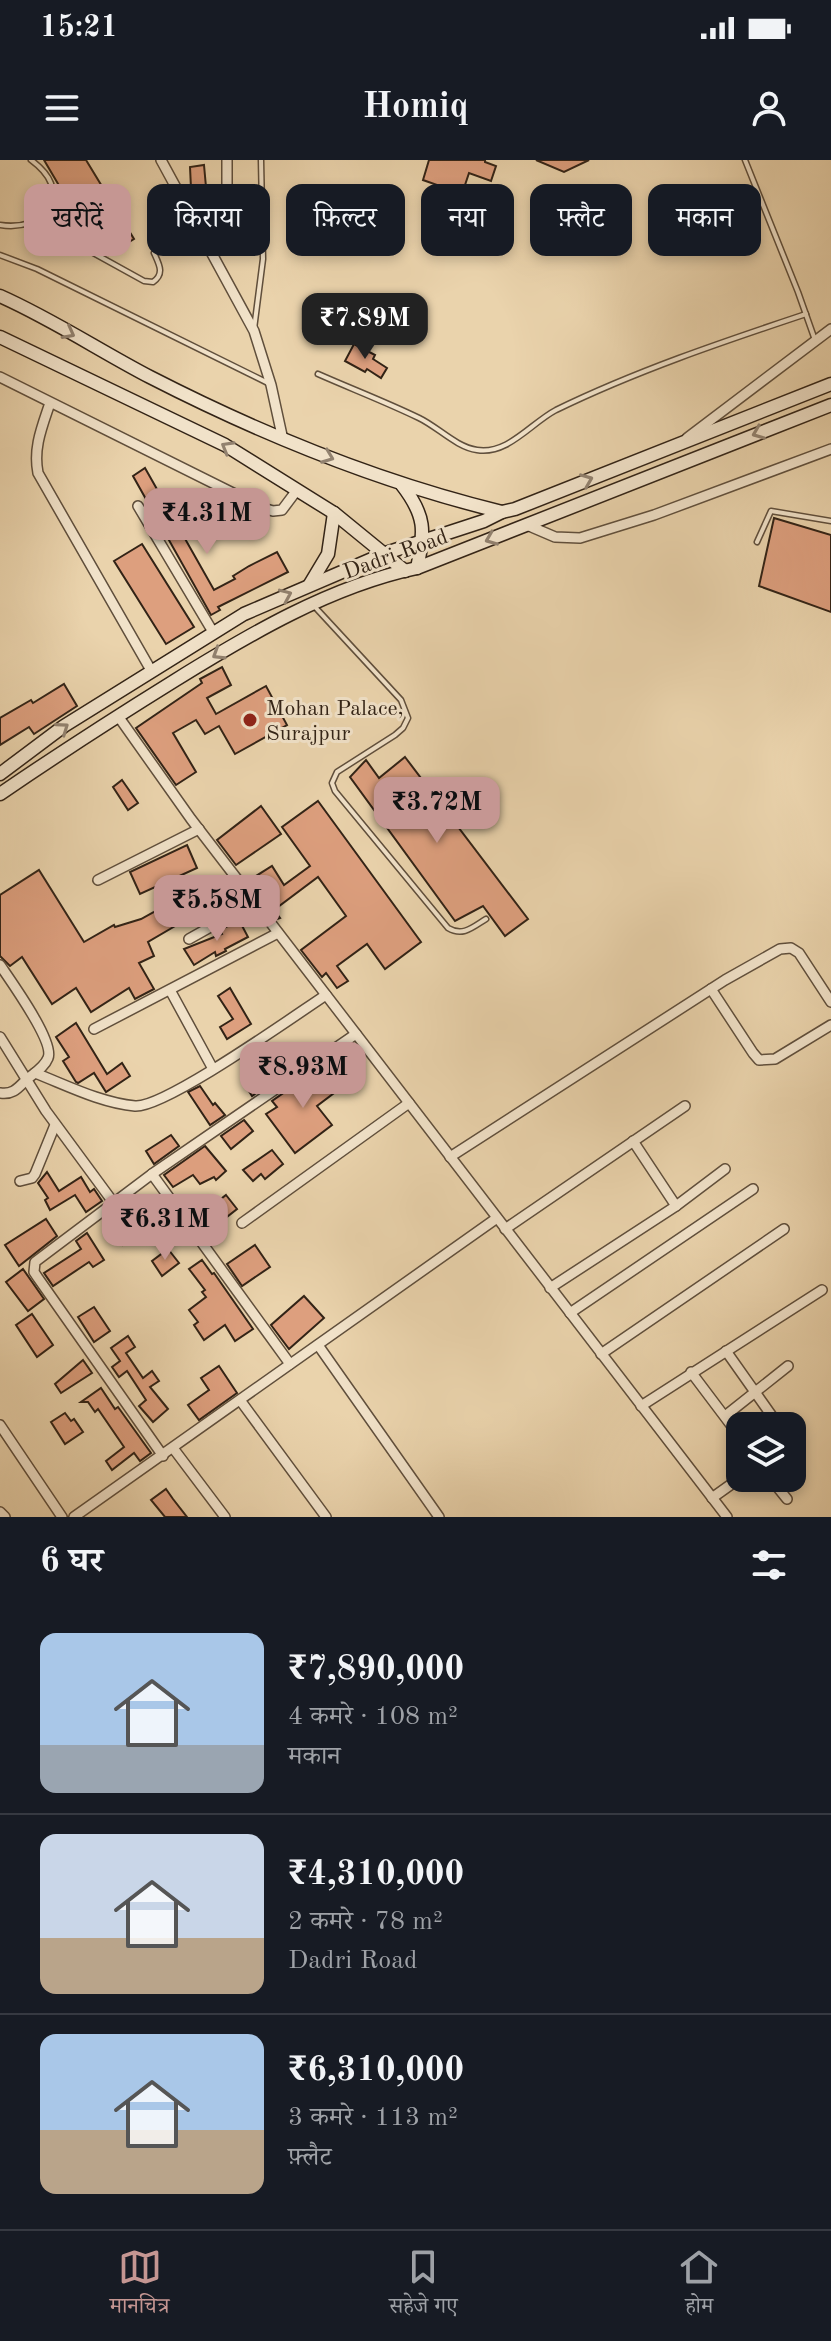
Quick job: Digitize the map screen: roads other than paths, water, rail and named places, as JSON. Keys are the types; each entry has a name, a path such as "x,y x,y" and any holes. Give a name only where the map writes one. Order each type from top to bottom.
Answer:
{"main road":[{"path":"0,296 152,378 283,440 402,485 508,510"},
{"path":"0,337 225,445 334,513 411,570 423,542 421,516 416,503 402,485"},
{"name":"Dadri Road","path":"0,774 64,726 244,614 386,553 508,510 831,384"},
{"name":"Dadri Road","path":"0,794 118,716 270,623 831,405"},
{"path":"310,584 328,554 334,513"}],"street":[{"path":"161,160 254,331 271,385 283,440"},
{"path":"227,160 227,184"},
{"path":"678,444 831,329"},
{"path":"0,377 263,508 282,510 297,490"},
{"path":"50,403 35,458 38,473 152,672"},
{"path":"527,525 555,537 580,538 654,515 831,449"},
{"path":"138,506 213,632"},
{"path":"118,716 278,933 727,1517"},
{"path":"98,880 199,829"},
{"path":"189,939 255,902"},
{"path":"94,1029 278,933"},
{"path":"450,1157 711,989 780,949 791,948 799,953 831,1002"},
{"path":"0,965 48,1043 48,1058 31,1076 13,1092 0,1093"},
{"path":"711,989 759,1060 775,1059 831,1025"},
{"path":"170,990 213,1069"},
{"path":"31,1076 136,1106 154,1102 213,1069 326,995"},
{"path":"163,1456 34,1272 34,1266 38,1259 113,1202 356,1034"},
{"path":"0,1037 31,1076 55,1125 113,1202"},
{"path":"242,1223 409,1103"},
{"path":"505,1229 685,1106"},
{"path":"20,1181 35,1174 55,1125"},
{"path":"633,1141 676,1206"},
{"path":"550,1288 676,1206 725,1169"},
{"path":"152,1174 290,1364"},
{"path":"570,1313 753,1189"},
{"path":"74,1517 497,1218"},
{"path":"601,1354 784,1229"},
{"path":"641,1406 822,1290"},
{"path":"318,1345 439,1517"},
{"path":"726,1351 768,1412"},
{"path":"691,1372 725,1416 788,1366"},
{"path":"240,1400 326,1517"},
{"path":"0,1425 62,1517"},
{"path":"173,1448 225,1517"},
{"path":"712,1498 726,1488"},
{"path":"781,1492 787,1499"},
{"path":"0,1512 5,1517"}],"lane":[{"path":"31,160 53,184"},
{"path":"254,331 262,284 261,160"},
{"path":"745,160 815,340"},
{"path":"0,225 24,225"},
{"path":"0,255 37,269 271,385"},
{"path":"99,256 144,281 153,282 161,269 155,256"},
{"path":"318,374 420,419 474,450 490,451 552,413 596,392 747,333 806,314"},
{"path":"757,542 771,511 831,521"},
{"path":"313,605 401,700 408,718 395,735 337,772 332,783 335,791 448,928 456,933 465,932 486,919"}],"place":[{"name":"Mohan Palace, Surajpur","path":"250,720"}]}
